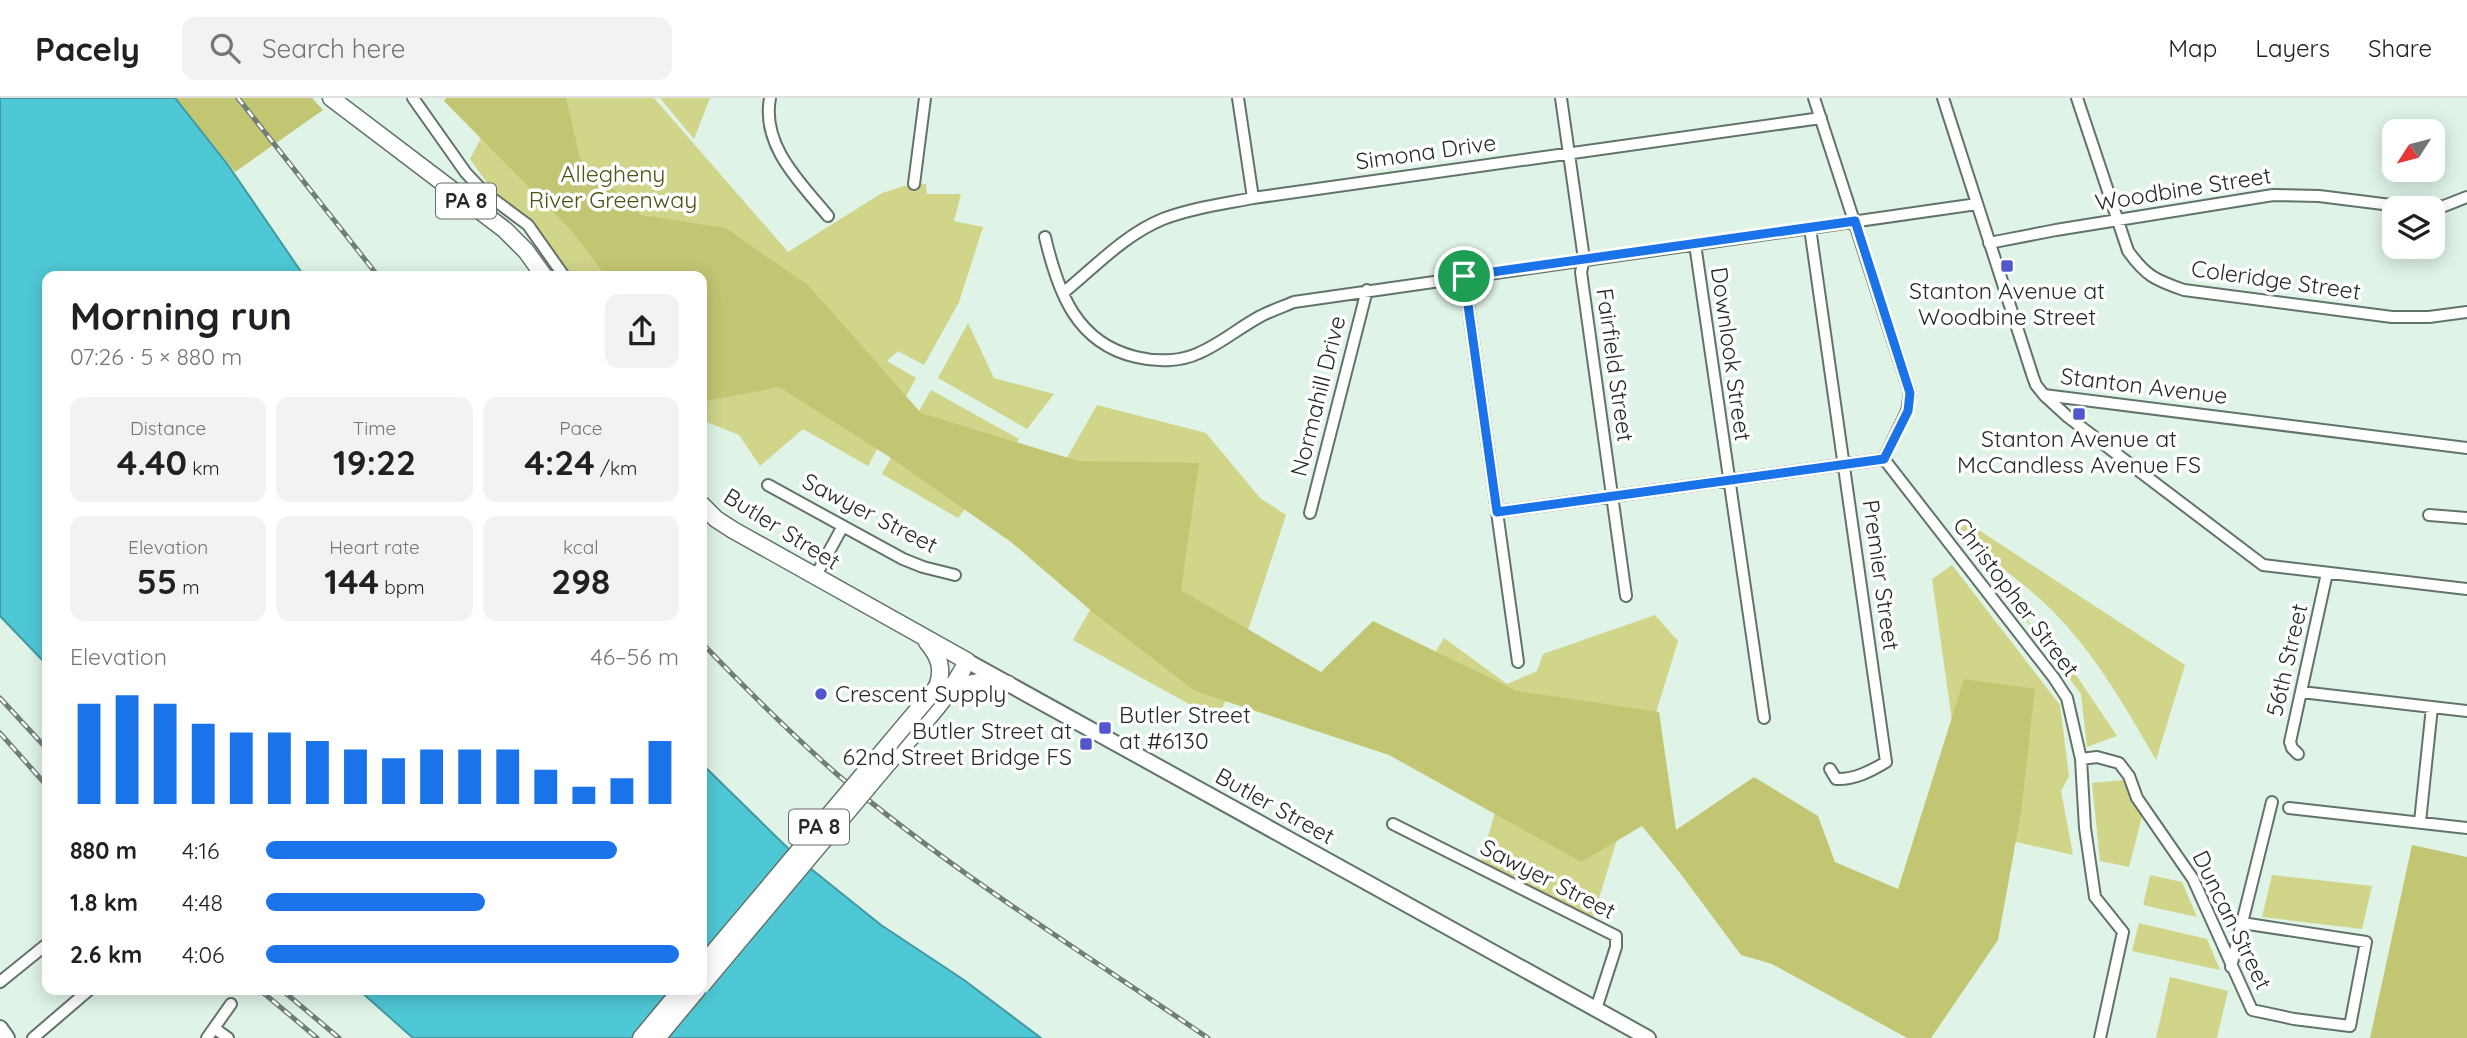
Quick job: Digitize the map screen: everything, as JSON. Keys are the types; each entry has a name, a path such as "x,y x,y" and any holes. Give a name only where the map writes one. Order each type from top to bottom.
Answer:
{"highway":[{"name":"PA 8","path":"331,98 505,230 526,251 540,271"},
{"name":"Butler Street","path":"707,510 724,525 967,661"},
{"path":"923,637 935,652 948,683 984,681 1008,684"},
{"name":"PA 8","path":"707,960 967,661"},
{"name":"PA 8","path":"707,979 948,683"},
{"path":"641,1038 677,995"},
{"path":"657,1038 693,995"}],"main road":[{"name":"Butler Street","path":"967,661 1648,1038"},
{"path":"0,1028 7,1038"}],"street":[{"path":"412,98 466,173 485,193 528,225 560,271"},
{"path":"770,98 770,124 776,145 787,166 828,216"},
{"path":"914,184 925,98"},
{"path":"1238,98 1253,198"},
{"name":"Fairfield Street","path":"1561,98 1584,259 1581,269 1626,596"},
{"path":"1497,512 1884,459 1908,411 1910,393 1814,98"},
{"name":"Stanton Avenue","path":"1943,98 2036,385 2044,395 2467,448"},
{"name":"Coleridge Street","path":"2077,98 2128,251 2143,271 2161,282 2184,290 2392,317 2430,317 2467,312"},
{"name":"Simona Drive","path":"1063,293 1105,255 1162,220 1199,208 1253,198 1821,118"},
{"name":"Woodbine Street","path":"1989,243 2273,195 2319,196 2415,208 2444,206 2467,197"},
{"path":"1045,237 1053,271 1076,319 1085,331 1102,344 1125,355 1150,361 1199,354 1262,315 1294,302 1977,204"},
{"name":"Premier Street","path":"1810,228 1886,762 1863,774 1840,779 1832,775 1830,769"},
{"name":"Downlook Street","path":"1695,244 1764,718"},
{"path":"1464,276 1518,662"},
{"name":"Normahill Drive","path":"1310,513 1367,290"},
{"path":"2044,395 2068,417 2263,565 2467,589"},
{"name":"Christopher Street","path":"1884,459 2067,698 2081,759 2085,828 2095,897 2123,932 2100,1038"},
{"name":"Sawyer Street","path":"768,485 913,564 955,575"},
{"path":"2429,514 2467,518"},
{"path":"815,577 843,526"},
{"name":"56th Street","path":"2298,754 2290,742 2328,573"},
{"path":"2301,692 2467,710"},
{"path":"2420,822 2432,706"},
{"name":"Duncan Street","path":"2081,759 2097,757 2119,763 2129,776 2137,798 2193,879 2252,1010 2294,1019 2350,1026 2366,942 2242,923"},
{"path":"2231,967 2272,802"},
{"path":"2290,808 2467,828"},
{"name":"Sawyer Street","path":"1393,824 1616,936 1616,947 1596,1009"},
{"path":"0,982 42,948"},
{"path":"33,1038 83,995"},
{"path":"228,1038 210,1033 231,1004"}],"green space":[{"path":"175,98 312,98 323,110 235,172"},
{"path":"446,98 566,98 580,158 641,215 726,228 809,286 921,413 1078,461 1199,463 1181,590 1321,672 1373,621 1517,691 1659,712 1676,830 1754,777 1818,816 1835,862 1898,889 1964,679 2035,689 2021,812 1998,940 1931,1038 1907,1038 1772,964 1741,955 1642,826 1581,862 1389,755 1195,691 1095,614 1011,542 888,456 779,387 707,401 707,271 602,271 571,230 444,101"},
{"name":"Allegheny River Greenway","path":"502,98 654,98 788,252 882,193 904,186 926,184 927,194 961,194 954,221 983,227 959,302 924,365 898,351 887,361 916,378 868,466 803,429 760,466 739,435 707,422 707,271 565,271 527,220 497,197 470,159"},
{"name":"Allegheny River Greenway","path":"660,98 710,98 694,139"},
{"path":"968,323 994,378 1054,394 1027,429 938,378"},
{"path":"931,390 1019,439 993,473 910,427"},
{"path":"1097,405 1206,433 1260,498 1286,515 1236,667 1018,544"},
{"path":"902,437 984,484 958,518 882,474"},
{"path":"1968,523 2185,665 2156,760 2104,675 2075,635 2030,590 1955,532"},
{"path":"1952,565 2060,705 2069,776 2061,791 2073,855 1986,835 1958,763 1932,579"},
{"path":"1094,603 1233,680 1218,720 1073,640"},
{"path":"2020,613 2066,660 2117,736 2087,747 2081,694"},
{"path":"1655,615 1678,641 1592,921 1480,864 1498,802 1418,681 1444,638 1507,684 1537,671 1543,654"},
{"path":"2125,780 2143,813 2129,867 2100,861 2092,783"},
{"path":"2412,845 2467,857 2467,1038 2370,1038"},
{"path":"2150,875 2182,882 2197,917 2143,905"},
{"path":"2272,875 2372,886 2362,929 2262,917"},
{"path":"2139,923 2207,939 2220,970 2132,951"},
{"path":"2170,977 2228,991 2217,1038 2156,1038"}],"water":[{"path":"0,98 175,98 228,165 301,271 42,271 42,660 0,616"},
{"path":"707,769 800,860 881,925 964,980 1041,1038 413,1038 365,995 707,995"}],"railway":[{"path":"238,98 374,271"},
{"path":"707,648 804,744 883,812 1020,912 1208,1038"},
{"path":"0,698 42,744"},
{"path":"0,733 42,780"},
{"path":"266,995 317,1038"},
{"path":"288,995 339,1038"}],"place":[{"name":"Stanton Avenue at Woodbine Street","path":"2007,266"},
{"name":"Stanton Avenue at McCandless Avenue FS","path":"2079,414"},
{"name":"Crescent Supply","path":"821,694"},
{"name":"Butler Street at #6130","path":"1105,728"},
{"name":"Butler Street at 62nd Street Bridge FS","path":"1086,744"}],"route":[{"path":"1855,221 1906,374 1910,393 1908,411 1884,459 1497,512 1464,276 1855,221"}]}
